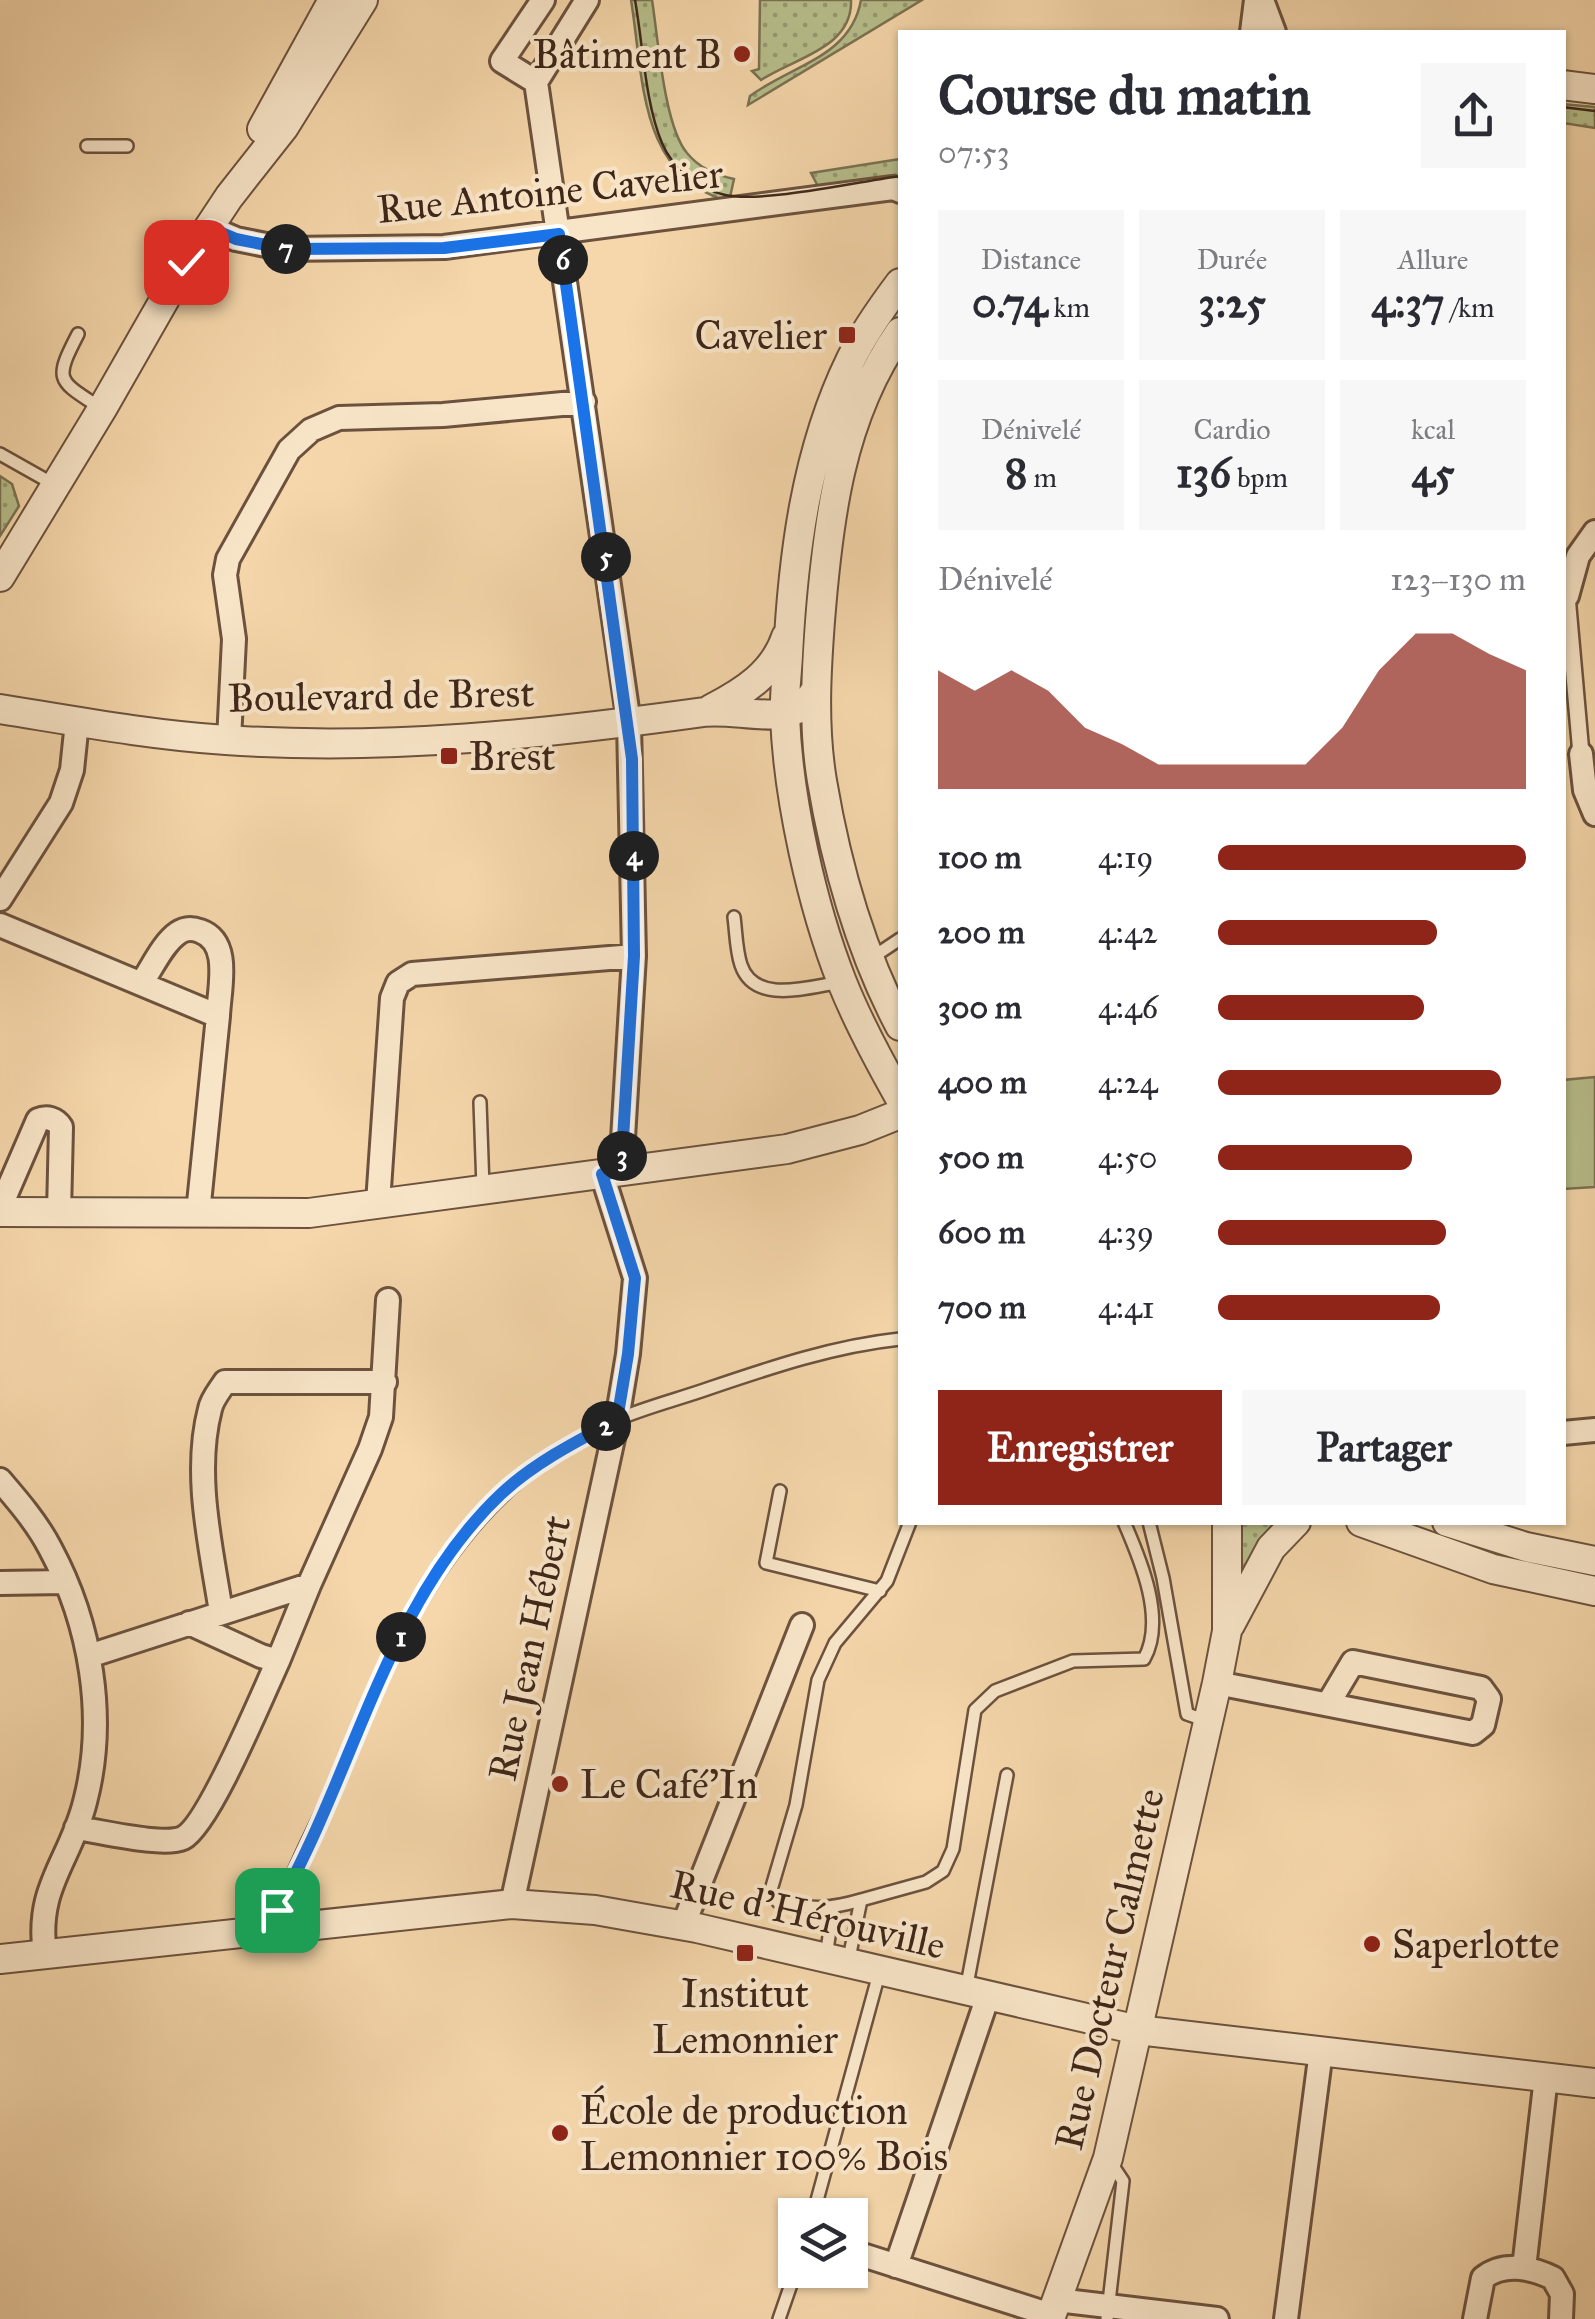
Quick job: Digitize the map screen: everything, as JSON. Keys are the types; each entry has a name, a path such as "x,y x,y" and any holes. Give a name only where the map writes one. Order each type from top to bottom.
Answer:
{"street":[{"path":"210,228 333,0"},
{"path":"0,576 186,262 284,127 363,0"},
{"path":"543,0 502,61 536,82 587,0"},
{"name":"Rue Jean Hébert","path":"512,1904 617,1420 635,1278 612,1173 634,956 629,724 536,82"},
{"path":"1566,85 1595,89"},
{"name":"Rue Antoine Cavelier","path":"210,228 236,239 286,249 444,248 898,190"},
{"path":"898,286 850,361 820,442 803,512 790,622 775,672 771,714 783,729 787,744 807,862 826,937 842,982 898,1094"},
{"path":"898,336 862,399 840,472 826,547 815,688 822,780 850,902 898,1022"},
{"path":"229,740 234,639 226,576 228,559 289,450 311,430 339,418 444,415 584,402"},
{"path":"1566,592 1578,556 1595,532"},
{"path":"1566,606 1585,790 1595,814"},
{"path":"706,712 775,672 803,673 815,688"},
{"path":"706,712 771,714 804,706 815,688"},
{"name":"Boulevard de Brest","path":"0,689 67,720"},
{"name":"Boulevard de Brest","path":"0,710 229,740 404,743 629,724 706,712"},
{"path":"0,899 61,803 72,770 67,720"},
{"path":"0,925 218,1016"},
{"path":"142,984 174,935 196,929 217,943 218,1016 198,1213"},
{"path":"378,1203 392,998 398,983 412,974 634,956"},
{"path":"59,1213 61,1127 46,1118 38,1120 0,1210 59,1213 309,1213 787,1150 860,1130 898,1115"},
{"path":"76,1828 161,1840 182,1839 194,1829 231,1763 370,1449 381,1417 388,1300"},
{"path":"221,1612 204,1490 210,1405 226,1382 385,1382"},
{"path":"1566,1433 1595,1430"},
{"path":"0,1480 50,1547 65,1582 89,1656 95,1705 85,1801 44,1904 41,1928 45,1955"},
{"name":"Rue Docteur Calmette","path":"1052,2311 1108,2158 1217,1682 1227,1631 1227,1525"},
{"name":"Rue Docteur Calmette","path":"1227,1631 1271,1548 1293,1525"},
{"path":"1368,1525 1493,1569 1595,1591"},
{"path":"1456,1525 1526,1547 1595,1561"},
{"path":"0,1582 65,1582"},
{"path":"89,1656 309,1585"},
{"path":"189,1623 278,1661"},
{"path":"682,1926 802,1624"},
{"path":"1217,1682 1473,1733 1483,1726 1489,1699 1481,1688 1353,1662 1328,1704"},
{"name":"Rue d'Hérouville","path":"0,1959 512,1904 580,1908 682,1926 1138,2030 1595,2083"},
{"path":"896,2266 977,1993"},
{"path":"1286,2319 1320,2051"},
{"path":"1524,2268 1546,2077"},
{"path":"868,2257 1052,2311 1217,2319"},
{"path":"1475,2319 1483,2278 1503,2268 1524,2268 1553,2278 1562,2294 1561,2319"}],"lane":[{"path":"87,146 128,146"},
{"path":"78,334 60,368 61,376 102,409"},
{"path":"0,454 55,485"},
{"path":"734,917 739,956 750,980 764,988 784,991 842,982"},
{"path":"870,959 898,940"},
{"path":"480,1102 483,1190"},
{"path":"277,1930 277,1910 320,1822 386,1664 445,1563 502,1494 569,1446 617,1420 780,1364 857,1344 898,1339"},
{"path":"780,1492 766,1563 880,1591"},
{"path":"909,1525 897,1562 880,1591 841,1635 818,1680 796,1805 771,1890 778,1902 832,1910 926,1882 943,1871 953,1850 975,1710 995,1691 1074,1661 1144,1659 1154,1642 1153,1625 1143,1571 1125,1525"},
{"path":"1149,1525 1164,1578 1188,1714 1208,1722"},
{"path":"977,1993 1007,1775"},
{"path":"837,1960 861,1900"},
{"path":"832,1910 837,1960"},
{"path":"818,2198 880,1970"},
{"path":"1108,2158 1123,2181 1108,2312"},
{"path":"779,2319 790,2288"}],"green space":[{"path":"631,0 652,0 667,102 679,140 702,167 734,179 729,202 699,189 677,170 661,147 644,92"},
{"path":"760,0 851,0 849,16 832,41 761,80 752,71 759,69"},
{"path":"861,0 922,0 748,105 750,96 766,85 833,47 855,19"},
{"path":"1566,104 1595,107 1595,128 1566,123"},
{"path":"898,159 898,184 821,192 811,173"},
{"path":"0,476 12,484 19,506 0,536"},
{"path":"1595,1077 1595,1187 1566,1189 1566,1080"},
{"path":"1237,1525 1279,1525 1241,1583"}],"tram line":[{"path":"635,0 656,127 672,161 696,183 715,192 742,197 811,191 898,176"},
{"path":"1566,107 1595,111"}],"place":[{"name":"Bâtiment B","path":"742,54"},
{"name":"Cavelier","path":"847,335"},
{"name":"Brest","path":"449,756"},
{"name":"Le Café'In","path":"560,1784"},
{"name":"Saperlotte","path":"1372,1944"},
{"name":"Institut Lemonnier","path":"745,1953"},
{"name":"École de production Lemonnier 100% Bois","path":"560,2133"}],"route":[{"path":"186,262 210,228 236,239 286,249 444,248 559,234 632,759 634,956 621,1172 602,1174 635,1278 617,1420 569,1446 502,1494 445,1563 386,1664 320,1822 277,1910"}]}
